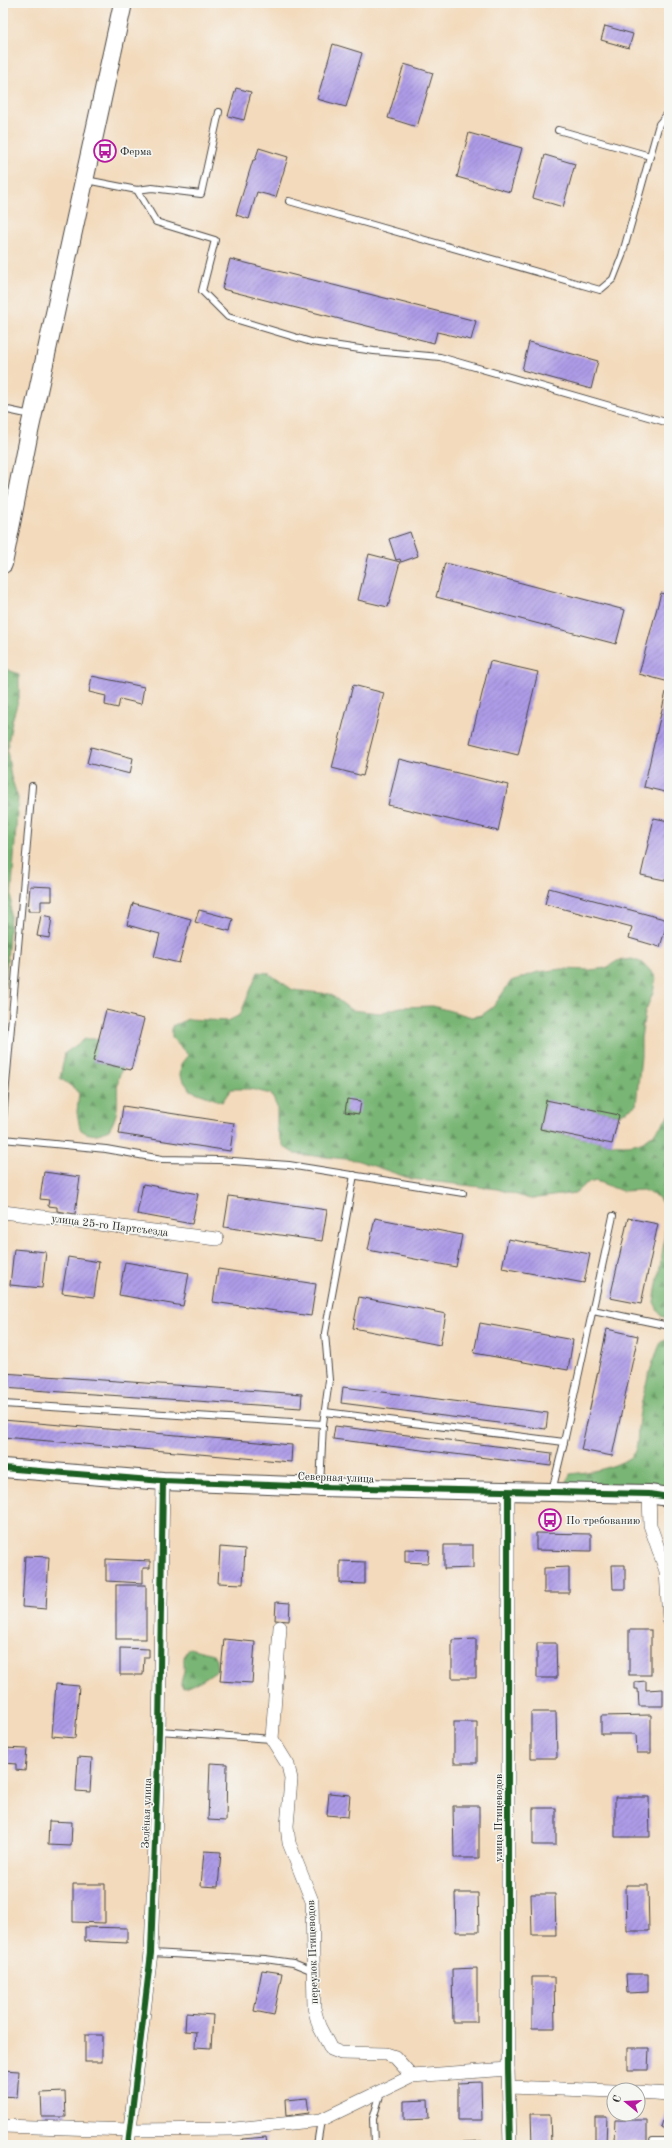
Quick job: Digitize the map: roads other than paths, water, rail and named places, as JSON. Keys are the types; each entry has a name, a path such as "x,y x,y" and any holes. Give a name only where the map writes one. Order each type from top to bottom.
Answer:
{"street":[{"path":"3,564 33,415 123,3"},
{"name":"улица 25-го Партсъезда","path":"3,1212 217,1239"},
{"name":"Северная улица","path":"3,1468 163,1481 320,1487 649,1494 669,1497"},
{"name":"Зелёная улица","path":"128,2145 151,1953 159,1731 163,1481"},
{"name":"улица Птицеводов","path":"508,1492 508,2069 510,2145"},
{"path":"649,1494 650,1525 666,1571 669,1620"},
{"path":"272,1739 280,1627"},
{"name":"переулок Птицеводов","path":"272,1739 288,1765 291,1779 287,1826 289,1843 312,1901 314,2008 318,2026 331,2049 341,2053 386,2054 395,2057 412,2076"},
{"path":"3,2126 130,2130 235,2129 321,2120 412,2076 508,2069"},
{"path":"509,2087 606,2091"},
{"path":"646,2093 669,2094"}],"lane":[{"path":"85,179 137,190 152,188 201,194 220,112"},
{"path":"289,201 600,290 613,279 622,256 659,124 669,112"},
{"path":"558,130 650,156"},
{"path":"137,190 156,222 215,240 202,291 228,317 310,342 374,351 440,357 669,423"},
{"path":"3,409 33,415"},
{"path":"3,1119 32,786"},
{"path":"3,1139 106,1149 162,1159 219,1160 289,1165 463,1193"},
{"path":"320,1487 323,1424 329,1380 325,1333 354,1175"},
{"path":"552,1492 613,1216"},
{"path":"593,1310 669,1326"},
{"path":"3,1404 323,1424"},
{"path":"325,1412 564,1442"},
{"path":"159,1731 272,1739"},
{"path":"151,1953 265,1959 293,1963 313,1972"},
{"path":"374,2145 373,2120 382,2090"},
{"path":"317,2145 321,2120"},
{"path":"653,2141 669,2141"}],"place":[{"name":"Ферма","path":"105,151"},
{"name":"По требованию","path":"550,1520"}]}
